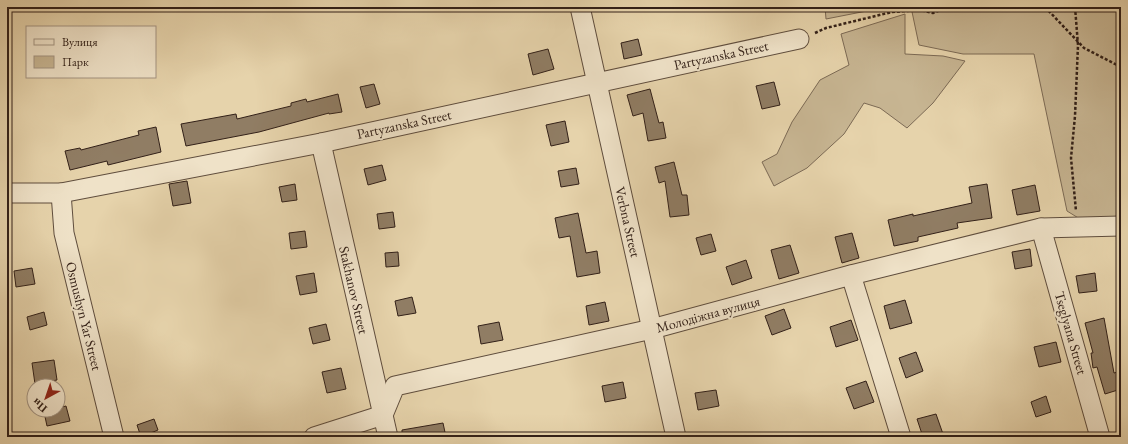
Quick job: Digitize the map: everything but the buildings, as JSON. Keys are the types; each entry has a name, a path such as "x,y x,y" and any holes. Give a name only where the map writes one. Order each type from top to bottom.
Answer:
{"street":[{"name":"Verbna Street","path":"580,7 676,437"},
{"name":"Partyzanska Street","path":"7,193 60,194 321,143 799,39"},
{"name":"Stakhanov Street","path":"321,143 388,437"},
{"name":"Osmushyn Yar Street","path":"60,194 64,233 114,437"},
{"name":"Молодіжна вулиця","path":"383,415 395,386 652,329 851,275 1042,228 1121,226"},
{"name":"Tseglyana Street","path":"1042,228 1100,437"},
{"path":"851,275 901,437"},
{"path":"314,437 383,415"}],"path":[{"path":"799,39 826,28 892,12 920,10 933,13 948,7"},
{"path":"1045,7 1084,48 1121,67"},
{"path":"1075,7 1078,41 1075,116 1071,158 1077,227"}],"green space":[{"path":"825,7 887,7 826,19"},
{"path":"911,7 1121,7 1121,216 1080,219 1067,211 1034,54 963,54 919,45"},
{"path":"905,14 905,54 943,56 965,61 933,103 907,128 880,108 864,103 844,134 807,168 774,186 762,162 777,154 792,122 820,80 849,65 841,34"}]}
